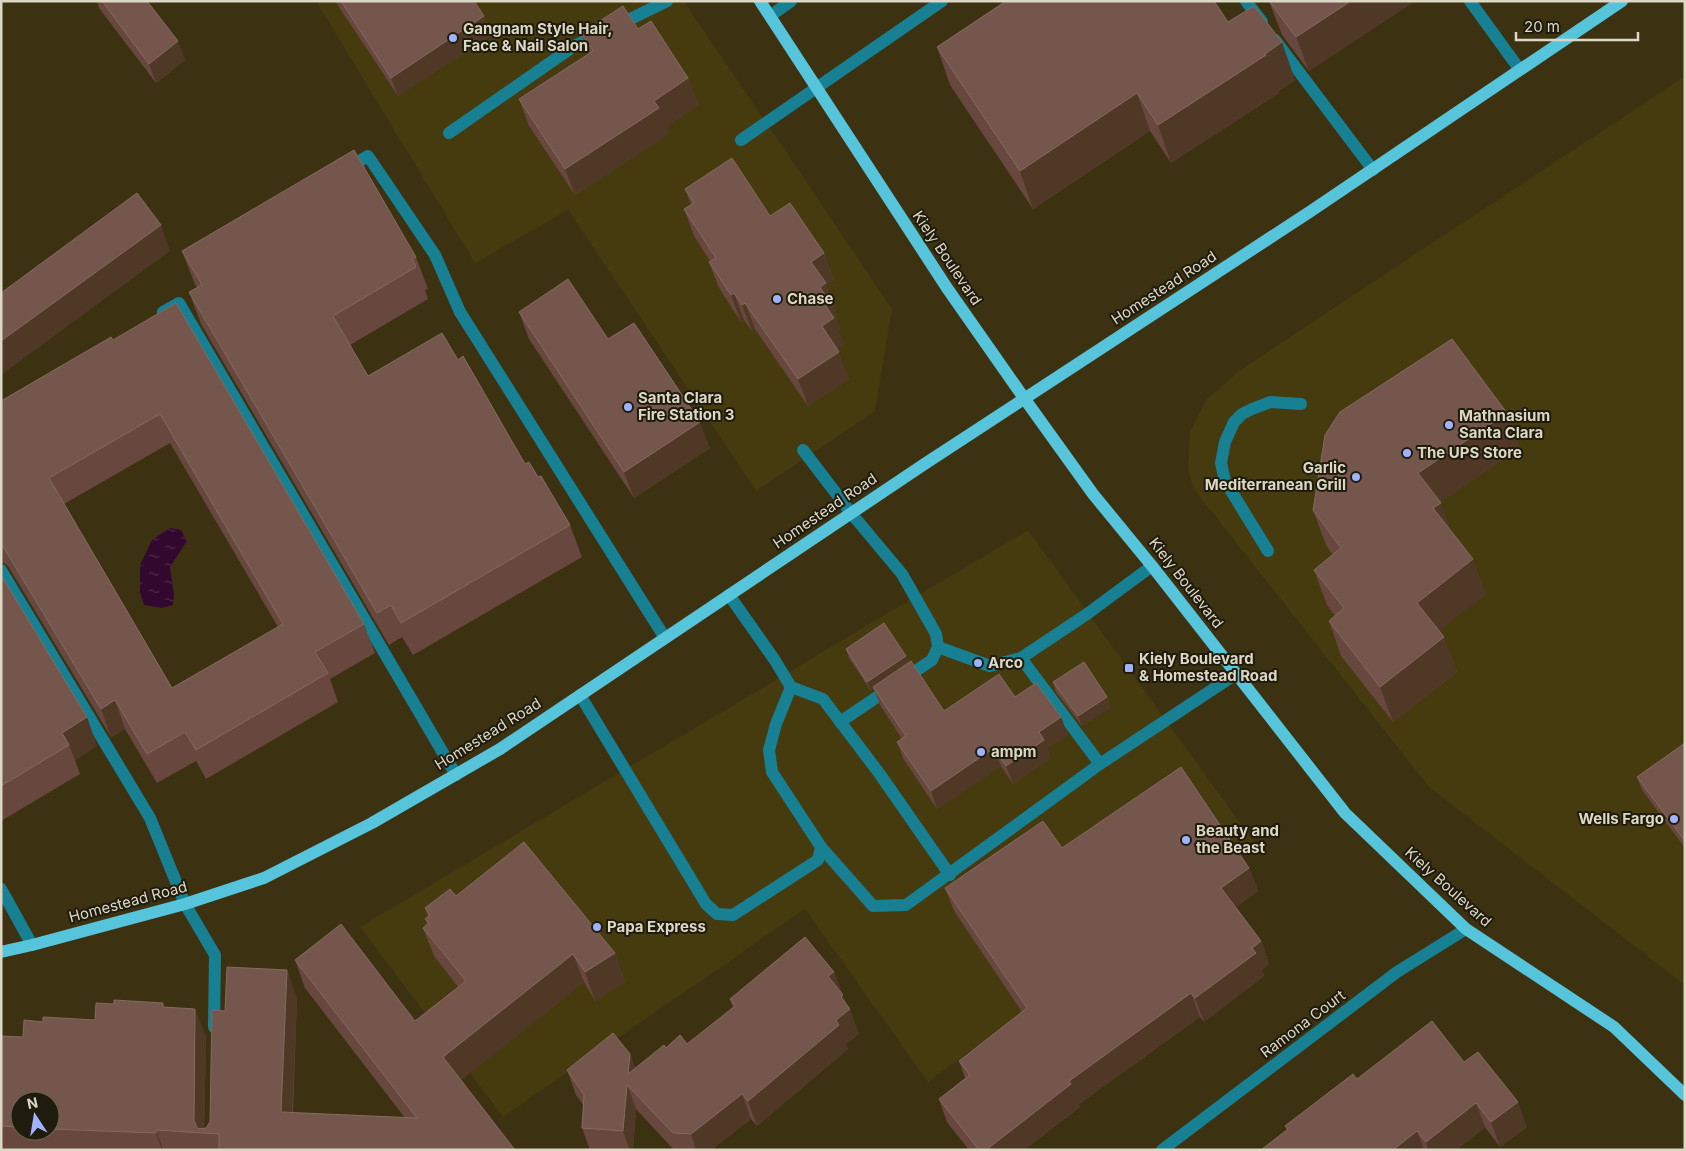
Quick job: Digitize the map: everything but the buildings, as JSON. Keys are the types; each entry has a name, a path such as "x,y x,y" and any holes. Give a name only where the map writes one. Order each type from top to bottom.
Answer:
{"main road":[{"name":"Kiely Boulevard","path":"760,1 947,288 1093,494 1152,566 1345,814 1466,929 1614,1026 1685,1095"},
{"name":"Homestead Road","path":"1,952 185,904 264,878 372,823 500,749 850,513 1373,170 1622,1"}],"street":[{"path":"449,133 574,46 667,1"},
{"path":"770,16 791,1"},
{"path":"741,140 942,1"},
{"path":"1246,1 1373,170"},
{"path":"1470,1 1520,70"},
{"path":"334,175 368,156 434,256 460,312 665,638"},
{"path":"153,318 179,303 456,774"},
{"path":"1268,551 1225,481 1221,463 1225,442 1234,422 1242,414 1252,409 1270,402 1301,404"},
{"path":"803,450 850,513 902,574 936,634 938,646 932,660 840,722"},
{"path":"938,646 990,666 1021,658 1152,566"},
{"path":"1,570 150,818 185,904 215,955 214,1042"},
{"path":"729,596 774,659 791,687 823,700 878,773 950,875"},
{"path":"1021,658 1100,764"},
{"path":"791,687 776,724 769,750 772,772 821,847 873,906 906,905 950,875 1100,764 1236,674"},
{"path":"580,695 706,904 717,914 734,915 818,860 821,847"},
{"path":"1,889 32,945"},
{"name":"Ramona Court","path":"1162,1150 1397,972 1466,929"}],"shaded area":[{"path":"316,1 684,1 892,309 875,411 756,491 568,210 475,263"},
{"path":"1685,76 1685,985 1429,787 1193,488 1188,469 1190,432 1206,400 1239,371"},
{"path":"1028,530 1254,842 928,1082 805,909 503,1117 360,927"}],"water":[{"path":"170,528 181,530 187,541 170,567 174,595 173,605 162,608 144,605 140,592 140,565 152,540"}],"place":[{"name":"Gangnam Style Hair, Face & Nail Salon","path":"453,38"},
{"name":"Chase","path":"777,299"},
{"name":"Santa Clara Fire Station 3","path":"628,407"},
{"name":"Mathnasium Santa Clara","path":"1449,425"},
{"name":"The UPS Store","path":"1407,453"},
{"name":"Garlic Mediterranean Grill","path":"1356,477"},
{"name":"Arco","path":"978,663"},
{"name":"Kiely Boulevard & Homestead Road","path":"1129,668"},
{"name":"ampm","path":"981,752"},
{"name":"Wells Fargo","path":"1674,819"},
{"name":"Beauty and the Beast","path":"1186,840"},
{"name":"Papa Express","path":"597,927"}]}
